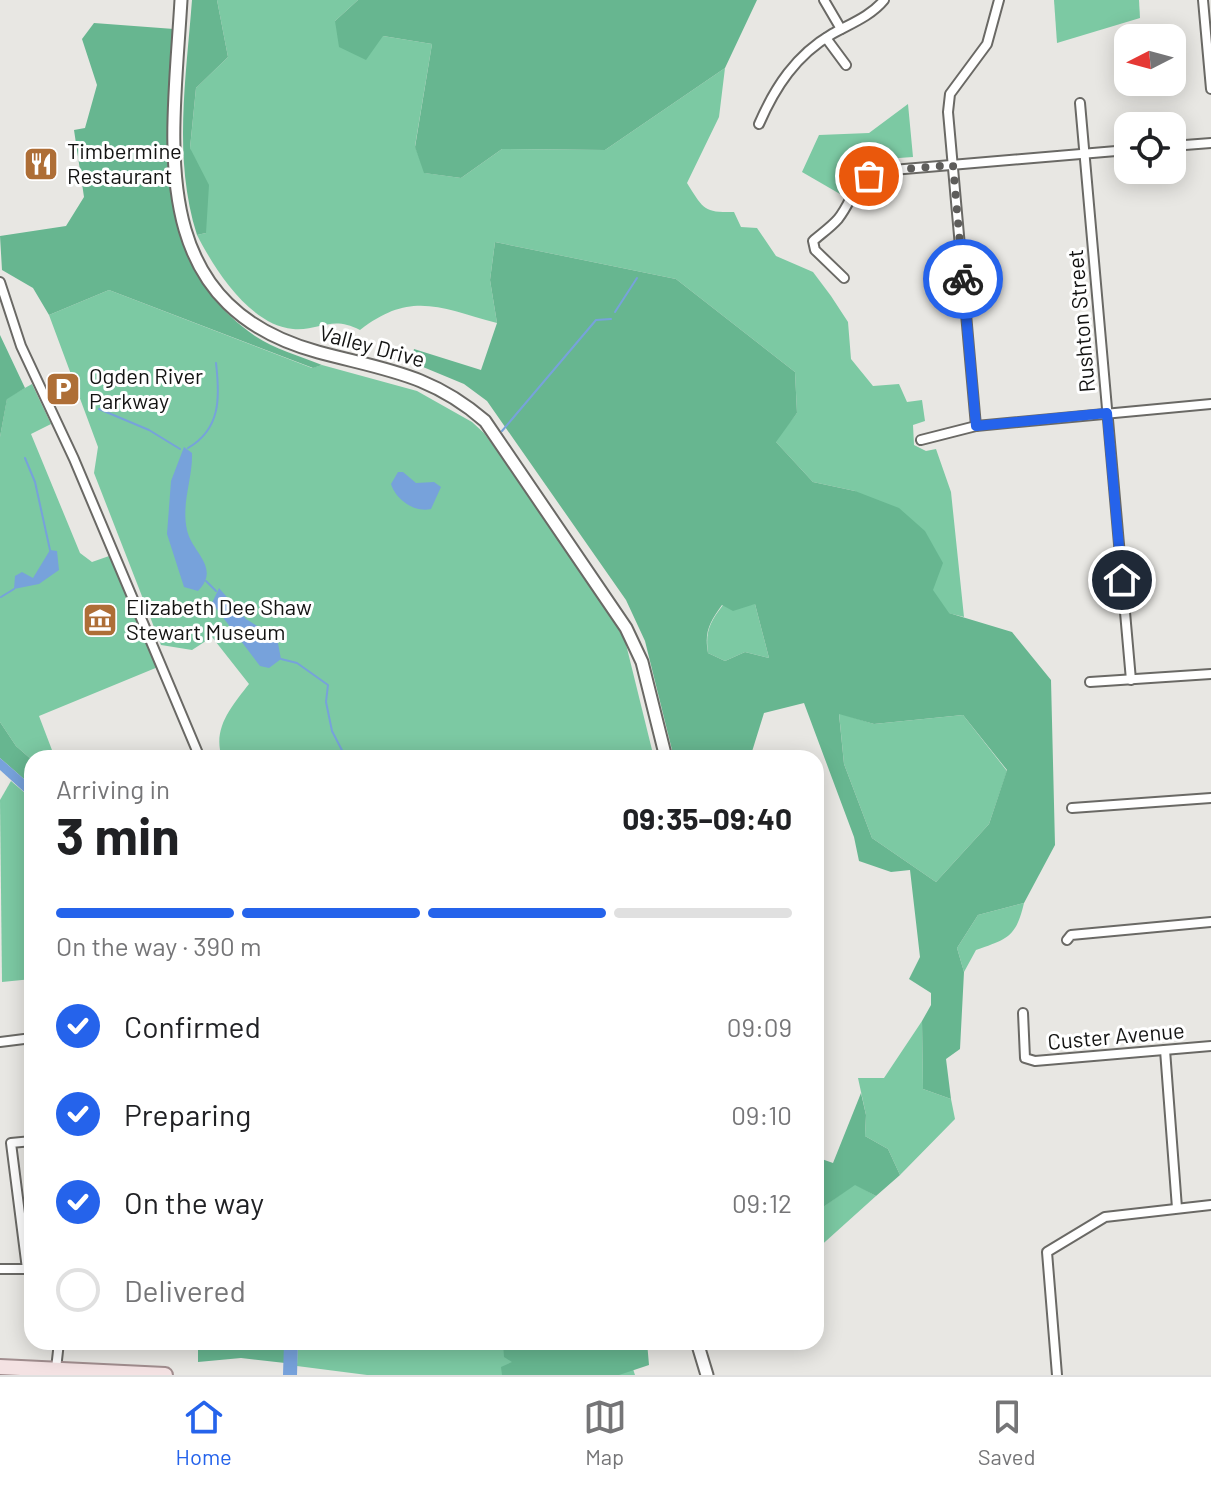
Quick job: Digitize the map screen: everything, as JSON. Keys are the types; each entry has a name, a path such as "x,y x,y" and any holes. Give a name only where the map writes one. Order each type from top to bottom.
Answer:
{"main road":[{"path":"0,1367 165,1375"}],"street":[{"name":"Valley Drive","path":"181,0 174,173 188,245 204,276 225,301 267,335 423,379 456,395 485,421 626,628 642,662 664,750"},
{"path":"824,0 841,29"},
{"path":"759,124 783,77 826,38 868,15 884,0"},
{"path":"976,426 948,112 950,94 987,44 999,0"},
{"path":"1203,0 1211,89"},
{"path":"826,38 846,65"},
{"name":"Rushton Street","path":"1080,103 1131,680"},
{"path":"1186,145 1211,143"},
{"path":"844,278 815,250 813,241 836,221 852,190 881,171 1114,151"},
{"path":"0,282 21,346 70,448 197,750"},
{"path":"921,440 976,426 1211,404"},
{"path":"1090,682 1211,674"},
{"path":"1072,808 1211,798"},
{"path":"1067,940 1071,935 1211,922"},
{"name":"Custer Avenue","path":"1023,1013 1025,1058 1035,1061 1211,1046"},
{"path":"0,1042 24,1039"},
{"path":"1165,1050 1177,1208"},
{"path":"24,1142 11,1143 24,1234"},
{"path":"1057,1375 1047,1252 1105,1217 1211,1205"},
{"path":"0,1269 24,1269"},
{"path":"56,1372 58,1350"},
{"path":"699,1350 707,1375"}],"green space":[{"path":"192,0 217,0 228,57 196,88 190,148 209,185 206,233 197,235 185,177 183,148"},
{"path":"217,0 358,0 335,21 383,36 432,44 415,146 425,173 461,178 502,149 605,150 725,68 719,117 687,183 705,207 734,212 741,227 757,228 776,256 813,272 848,322 851,359 873,386 899,384 907,402 922,400 925,421 913,425 914,445 926,451 936,449 951,492 964,617 948,613 855,491 813,482 775,441 797,413 795,372 676,279 495,242 490,280 497,323 442,308 411,306 378,318 360,330 341,324 293,329 262,318 248,307 224,279 197,235 206,233 190,148 196,88 228,57"},
{"path":"358,0 757,0 725,68 605,150 502,149 461,178 424,173 415,147 432,44 383,36 366,60 339,47 335,21"},
{"path":"1054,0 1139,0 1140,18 1057,43"},
{"path":"94,23 174,29 169,114 172,197 181,236 197,273 221,306 255,336 322,365 313,368 109,290 49,315 33,288 2,270 0,236 66,226 84,197 74,130 85,128 97,85 82,39"},
{"path":"908,104 913,157 888,159 862,167 840,194 802,172 819,135 869,133"},
{"path":"495,242 676,279 795,372 797,413 776,442 813,482 855,491 899,508 925,531 943,563 933,590 949,613 1012,632 1051,680 1055,845 1024,903 978,915 957,948 964,972 960,1049 946,1059 951,1099 923,1089 922,1021 931,1005 931,993 909,979 920,957 910,870 891,872 859,861 854,837 824,750 804,703 764,713 752,750 672,750 645,641 626,600 487,401 464,384 411,362 414,349 481,370 497,323 490,280","holes":["755,604 769,658 745,652 725,661 708,653 709,627 722,605 733,611","839,714 874,724 963,715 1007,770 989,824 936,882 872,838 844,764"]},
{"path":"109,290 312,368 322,365 417,391 472,422 484,433 591,580 623,632 652,750 221,750 225,718 249,684 212,637 192,650 161,645 94,473 98,447 49,315"},
{"path":"0,335 25,388 7,399 0,437"},
{"path":"32,384 51,424 31,434 80,553 92,562 112,555 158,667 39,716 52,750 24,750 24,753 0,722 0,437 7,398"},
{"path":"755,604 769,658 745,652 725,661 708,653 710,627 723,605"},
{"path":"839,713 874,724 963,715 1007,771 989,824 936,882 872,838 844,764"},
{"path":"0,722 24,753 24,779 0,758"},
{"path":"11,781 24,792 24,980 2,982 0,800"},
{"path":"1024,903 1014,930 996,943 976,950 964,972 957,948 978,915"},
{"path":"922,1021 923,1089 951,1099 955,1119 900,1175 888,1149 865,1136 866,1115 858,1078 884,1078"},
{"path":"861,1093 866,1115 865,1136 888,1149 900,1175 876,1196 855,1185 824,1206 824,1160 833,1163"},
{"path":"855,1184 876,1196 824,1243 824,1206"},
{"path":"198,1350 284,1350 285,1363 241,1358 198,1362"},
{"path":"298,1350 627,1350 635,1375 367,1375 297,1366"},
{"path":"504,1350 648,1350 649,1365 619,1375 502,1375 501,1367 512,1362 504,1357"}],"water":[{"path":"184,447 192,453 185,510 187,530 203,560 207,575 198,591 184,587 167,534 171,481"},
{"path":"398,472 403,472 416,483 434,482 441,487 431,509 413,507 397,495 391,484"},
{"path":"50,550 57,551 59,570 39,584 14,589 15,576 22,572 33,578"},
{"path":"219,588 246,619 277,638 281,659 269,668 260,666 212,603"},
{"path":"0,758 24,779 24,792 0,770"},
{"path":"284,1350 298,1350 297,1375 283,1375"}],"waterway":[{"path":"615,312 637,278"},
{"path":"502,431 596,320 611,319"},
{"path":"188,448 207,431 216,411 216,363"},
{"path":"99,409 149,430 180,449"},
{"path":"25,458 35,482 50,550"},
{"path":"206,581 216,591"},
{"path":"1,597 14,589"},
{"path":"281,659 297,663 328,685 326,702 332,731 342,750"}],"way so far":[{"path":"869,176 881,171 953,165 963,279"}],"place":[{"name":"Timbermine Restaurant","path":"41,164"},
{"name":"Ogden River Parkway","path":"63,389"},
{"name":"Elizabeth Dee Shaw Stewart Museum","path":"100,620"}],"route":[{"path":"963,279 976,426 1107,413 1122,580"}]}
